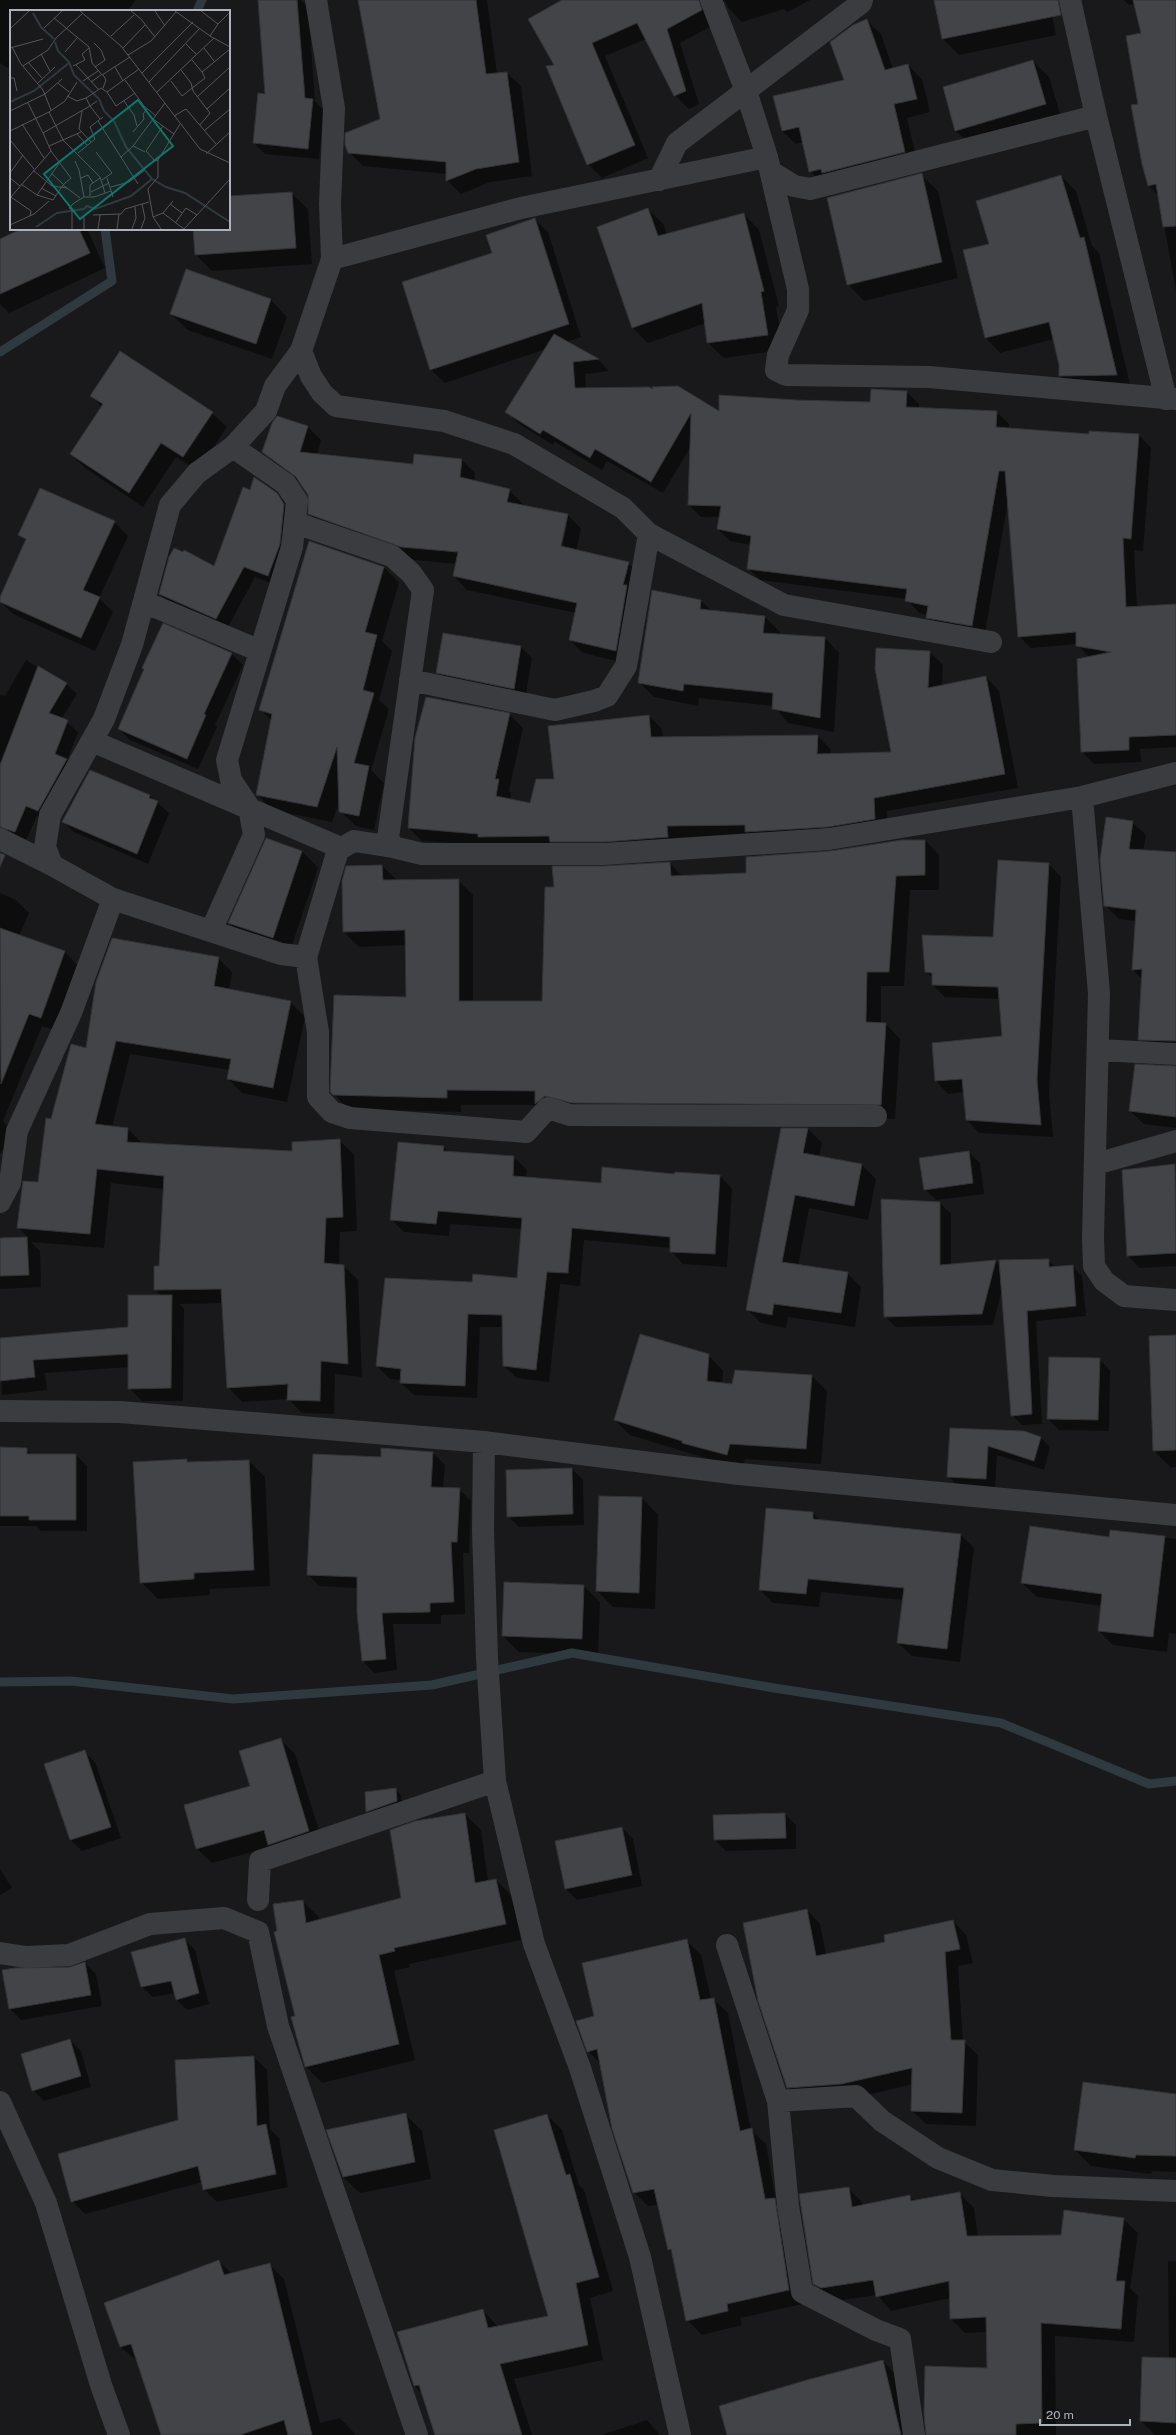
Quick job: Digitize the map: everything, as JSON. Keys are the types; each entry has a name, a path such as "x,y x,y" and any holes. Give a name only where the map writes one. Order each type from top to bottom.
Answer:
{"street":[{"path":"52,865 45,847 50,815 104,719 132,645 170,505 197,473 233,447 266,411 275,386 301,351 332,259 330,204 334,108 316,0"},
{"path":"711,0 746,91 769,165 798,289 798,310 778,355 776,370 786,375 929,377 1171,399 1096,116 1070,0"},
{"path":"659,180 677,143 862,0"},
{"path":"332,259 521,208 659,180 769,165 794,186 810,189 1096,116"},
{"path":"301,351 311,376 322,393 336,406 444,421 514,444 623,508 649,534 784,605 991,642"},
{"path":"212,931 254,835 249,807 231,780 227,760 292,547 296,523 297,501 286,484 233,447"},
{"path":"296,523 392,556 411,573 423,590 388,838 393,846"},
{"path":"410,680 555,710 606,696 626,666 649,534"},
{"path":"144,602 260,651"},
{"path":"92,741 249,807 341,848"},
{"path":"876,1116 570,1115 548,1108 526,1132 350,1118 332,1112 318,1097 318,1032 306,956 328,878 338,850 354,841 393,846 422,854 604,854 821,839 1082,797 1176,773"},
{"path":"1082,797 1099,992 1096,1164 1093,1237 1094,1266 1104,1281 1124,1296 1176,1300"},
{"path":"0,839 52,865 114,900 281,954 306,956"},
{"path":"0,1202 10,1183 16,1131 72,1013 114,900"},
{"path":"1098,1050 1176,1054"},
{"path":"1096,1164 1176,1141"},
{"path":"0,1411 120,1412 484,1442 739,1474 1176,1515"},
{"path":"484,1442 484,1530 487,1658 495,1781 534,1944 580,2068 640,2257 680,2435"},
{"path":"258,1900 260,1861 495,1781"},
{"path":"0,1953 26,1957 69,1954 150,1924 217,1918 224,1918 258,1932 278,2026 417,2435"},
{"path":"727,1944 778,2101 788,2206 802,2292 876,2330 900,2339 914,2435"},
{"path":"778,2101 856,2096 882,2121 938,2158 992,2180 1053,2186 1176,2191"},
{"path":"0,2102 46,2203 101,2385 119,2435"}],"building":[{"path":"258,0 297,0 305,98 313,99 308,149 253,143 258,93 265,94"},
{"path":"358,0 476,0 486,74 507,72 519,162 476,169 446,181 446,162 348,153 345,145 345,133 380,119"},
{"path":"562,0 699,0 702,10 667,29 686,91 674,96 637,23 592,43 635,145 587,165 546,66 554,65 528,19"},
{"path":"934,0 1058,0 1061,15 942,39"},
{"path":"1133,0 1176,0 1176,226 1163,227 1156,184 1148,186 1142,164 1131,105 1138,104 1126,36 1141,33"},
{"path":"867,19 885,70 908,64 917,99 894,104 905,152 822,173 821,169 809,172 799,127 782,131 773,96 844,80 830,42 853,25"},
{"path":"1033,60 1046,104 955,131 943,87"},
{"path":"922,173 942,262 847,285 827,198"},
{"path":"1061,175 1080,238 1084,237 1117,375 1059,376 1059,365 1049,322 985,338 963,250 989,244 976,201"},
{"path":"292,192 296,248 195,255 193,230 230,230 230,196"},
{"path":"648,208 658,236 744,213 764,291 761,292 768,335 707,343 702,303 632,328 597,227"},
{"path":"535,218 569,324 430,370 402,282 492,253 486,235"},
{"path":"19,230 79,230 90,253 0,294 0,239"},
{"path":"186,269 271,299 256,344 170,314"},
{"path":"554,334 599,359 573,362 575,388 649,387 653,389 652,387 678,386 719,411 719,395 796,400 870,402 871,389 907,391 906,407 997,411 996,427 1089,434 1089,431 1139,434 1131,539 1123,538 1126,607 1176,604 1176,735 1129,737 1129,750 1081,752 1077,659 1111,652 1076,646 1076,632 1018,637 1005,471 999,471 972,626 926,618 928,606 905,601 907,589 747,569 751,536 717,529 721,506 688,505 691,413 651,482 595,449 590,458 543,430 540,434 505,412"},
{"path":"120,351 213,412 183,457 161,443 129,493 70,454 103,404 90,396"},
{"path":"277,416 308,426 300,452 413,464 414,454 462,459 460,477 510,489 507,502 568,514 561,546 629,562 623,585 627,585 616,651 569,640 577,603 453,576 458,552 401,547 308,514 308,495 296,477 262,452 272,423"},
{"path":"254,477 277,493 284,504 280,544 268,576 244,567 216,619 159,594 169,557 174,548 183,552 184,550 214,566 243,487 250,490"},
{"path":"40,488 115,521 83,590 100,597 81,638 0,602 0,597 26,539 18,535"},
{"path":"309,541 384,567 365,632 377,635 363,690 374,693 354,763 369,766 359,816 339,812 337,747 317,807 256,795 272,714 259,710"},
{"path":"652,590 701,600 700,609 765,616 763,633 825,637 820,718 772,709 773,693 684,684 683,691 638,683"},
{"path":"163,623 232,653 204,714 206,715 187,759 118,729 144,669 142,668"},
{"path":"443,633 521,646 514,689 436,673"},
{"path":"876,648 930,651 928,688 986,676 1005,774 874,798 875,819 828,827 745,832 745,825 667,826 668,837 604,842 550,842 549,836 478,837 478,834 408,828 415,738 426,697 510,713 495,779 499,779 496,796 530,803 536,779 554,779 548,726 649,715 651,737 818,735 817,754 891,752 875,669"},
{"path":"38,666 67,683 49,713 68,720 55,754 67,759 38,811 26,806 15,832 0,827 0,765"},
{"path":"90,770 150,795 149,798 158,801 137,854 62,822"},
{"path":"1106,817 1133,821 1129,849 1176,852 1176,1041 1138,1040 1142,969 1132,970 1136,910 1104,906 1100,860"},
{"path":"266,838 302,851 273,938 228,923"},
{"path":"902,840 925,840 925,875 896,876 889,972 867,972 866,1022 886,1023 881,1105 572,1103 545,1096 535,1104 535,1091 447,1090 447,1098 333,1095 330,1092 334,995 406,997 405,930 343,932 342,881 346,866 382,865 383,880 459,879 459,1001 542,1001 545,887 554,887 552,866 604,866 670,862 671,876 746,873 746,857 830,851"},
{"path":"0,853 5,855 0,867"},
{"path":"998,860 1049,863 1037,1080 1041,1125 966,1120 962,1079 935,1081 932,1043 1002,1036 998,987 932,985 932,973 925,972 922,935 993,937"},
{"path":"0,928 65,951 41,1018 29,1014 1,1084"},
{"path":"112,938 219,957 214,986 291,1001 273,1088 227,1079 231,1059 116,1041 95,1124 128,1128 127,1142 292,1151 292,1142 340,1139 343,1217 326,1218 324,1263 344,1265 348,1364 321,1361 320,1401 287,1400 288,1384 227,1388 221,1289 154,1290 154,1266 159,1266 164,1176 97,1169 90,1234 17,1228 23,1181 38,1182 46,1118 51,1119 71,1044 86,1048 96,982"},
{"path":"1135,1064 1176,1066 1176,1117 1129,1111"},
{"path":"781,1128 808,1128 803,1153 862,1164 854,1206 795,1195 782,1262 848,1272 841,1313 774,1304 772,1315 746,1310"},
{"path":"398,1142 444,1146 443,1151 514,1156 513,1176 601,1183 602,1167 674,1174 675,1172 720,1175 715,1254 670,1252 670,1237 572,1228 568,1273 547,1272 536,1370 503,1366 502,1315 468,1314 465,1386 400,1383 401,1369 376,1366 385,1278 472,1282 473,1274 517,1278 522,1218 438,1211 436,1224 390,1220"},
{"path":"969,1151 973,1183 924,1190 919,1158"},
{"path":"1175,1164 1176,1253 1127,1256 1122,1170"},
{"path":"881,1199 940,1202 940,1265 996,1260 982,1314 884,1317"},
{"path":"27,1237 29,1275 0,1276 0,1238"},
{"path":"1049,1259 1049,1267 1073,1265 1076,1306 1027,1311 1032,1414 1011,1416 999,1260"},
{"path":"128,1295 172,1295 171,1388 128,1389 128,1354 33,1360 35,1377 0,1381 0,1338 128,1327"},
{"path":"640,1334 709,1354 707,1381 732,1384 735,1370 812,1375 806,1449 730,1444 727,1455 682,1443 682,1441 614,1420"},
{"path":"1176,1335 1176,1450 1153,1451 1149,1336"},
{"path":"1049,1357 1100,1358 1098,1420 1047,1419"},
{"path":"950,1428 1024,1431 1041,1437 1034,1461 988,1446 986,1479 947,1477"},
{"path":"0,1447 27,1448 27,1454 76,1454 76,1520 29,1520 29,1516 0,1516"},
{"path":"381,1448 433,1452 431,1487 460,1488 457,1542 451,1542 454,1602 430,1603 430,1612 382,1613 386,1659 362,1661 357,1613 357,1577 307,1575 313,1454 381,1457"},
{"path":"187,1459 187,1462 249,1460 254,1570 194,1573 194,1579 140,1583 133,1462"},
{"path":"572,1468 573,1514 507,1517 506,1470"},
{"path":"599,1496 642,1497 639,1593 596,1591"},
{"path":"766,1508 813,1512 813,1519 961,1534 947,1649 897,1643 904,1588 808,1579 806,1594 759,1590"},
{"path":"1030,1526 1109,1537 1110,1530 1165,1536 1153,1637 1098,1631 1102,1594 1021,1583"},
{"path":"504,1582 584,1585 582,1639 502,1636"},
{"path":"281,1738 309,1831 268,1845 264,1830 196,1849 184,1805 250,1786 239,1751"},
{"path":"85,1750 111,1827 70,1840 44,1764"},
{"path":"396,1788 397,1801 366,1812 365,1792"},
{"path":"465,1813 475,1883 496,1879 506,1924 394,1948 395,1951 379,1955 399,2044 305,2067 291,2017 295,2016 274,1932 277,1931 273,1904 303,1900 306,1923 401,1898 390,1830 415,1821"},
{"path":"785,1813 786,1838 714,1840 713,1815"},
{"path":"622,1827 632,1875 565,1889 555,1841"},
{"path":"807,1909 816,1956 885,1942 884,1935 953,1920 960,1949 945,1952 951,2040 965,2040 962,2113 911,2111 912,2068 841,2084 787,2088 758,2001 743,1923"},
{"path":"185,1938 199,1993 176,2000 171,1981 141,1987 131,1952"},
{"path":"687,1939 700,2000 714,1998 740,2131 752,2128 765,2199 775,2198 789,2290 727,2304 728,2311 686,2321 671,2249 668,2250 654,2189 633,2193 612,2129 597,2049 587,2052 576,2021 594,2016 582,1963"},
{"path":"85,1962 91,1995 9,2009 2,1970 15,1968 70,1967"},
{"path":"70,2039 81,2076 32,2091 21,2054"},
{"path":"254,2056 257,2126 266,2124 276,2174 203,2190 198,2166 71,2202 58,2154 178,2120 175,2060"},
{"path":"1083,2082 1176,2094 1176,2156 1136,2155 1135,2158 1074,2150"},
{"path":"406,2113 415,2162 343,2177 326,2130"},
{"path":"547,2114 566,2175 570,2174 599,2277 576,2283 588,2345 500,2364 522,2435 435,2435 419,2385 414,2386 397,2332 483,2309 488,2328 548,2316 494,2130"},
{"path":"849,2187 852,2207 910,2195 911,2201 960,2192 967,2236 1061,2235 1064,2210 1124,2218 1116,2281 1125,2281 1121,2329 1041,2323 1042,2423 1016,2424 1016,2435 926,2435 924,2414 925,2366 987,2368 986,2317 950,2319 949,2281 876,2297 873,2280 821,2288 813,2284 799,2194"},
{"path":"219,2260 224,2275 270,2263 312,2435 288,2435 284,2420 240,2435 161,2435 131,2344 120,2347 104,2303"},
{"path":"1142,2357 1176,2358 1176,2423 1140,2421"},
{"path":"883,2360 901,2435 727,2435 719,2406 807,2380"}],"waterway":[{"path":"197,10 202,0"},
{"path":"0,352 112,281 105,230"},
{"path":"0,1682 71,1681 233,1699 432,1685 572,1653 774,1688 1001,1723 1149,1784 1176,1781"}]}
